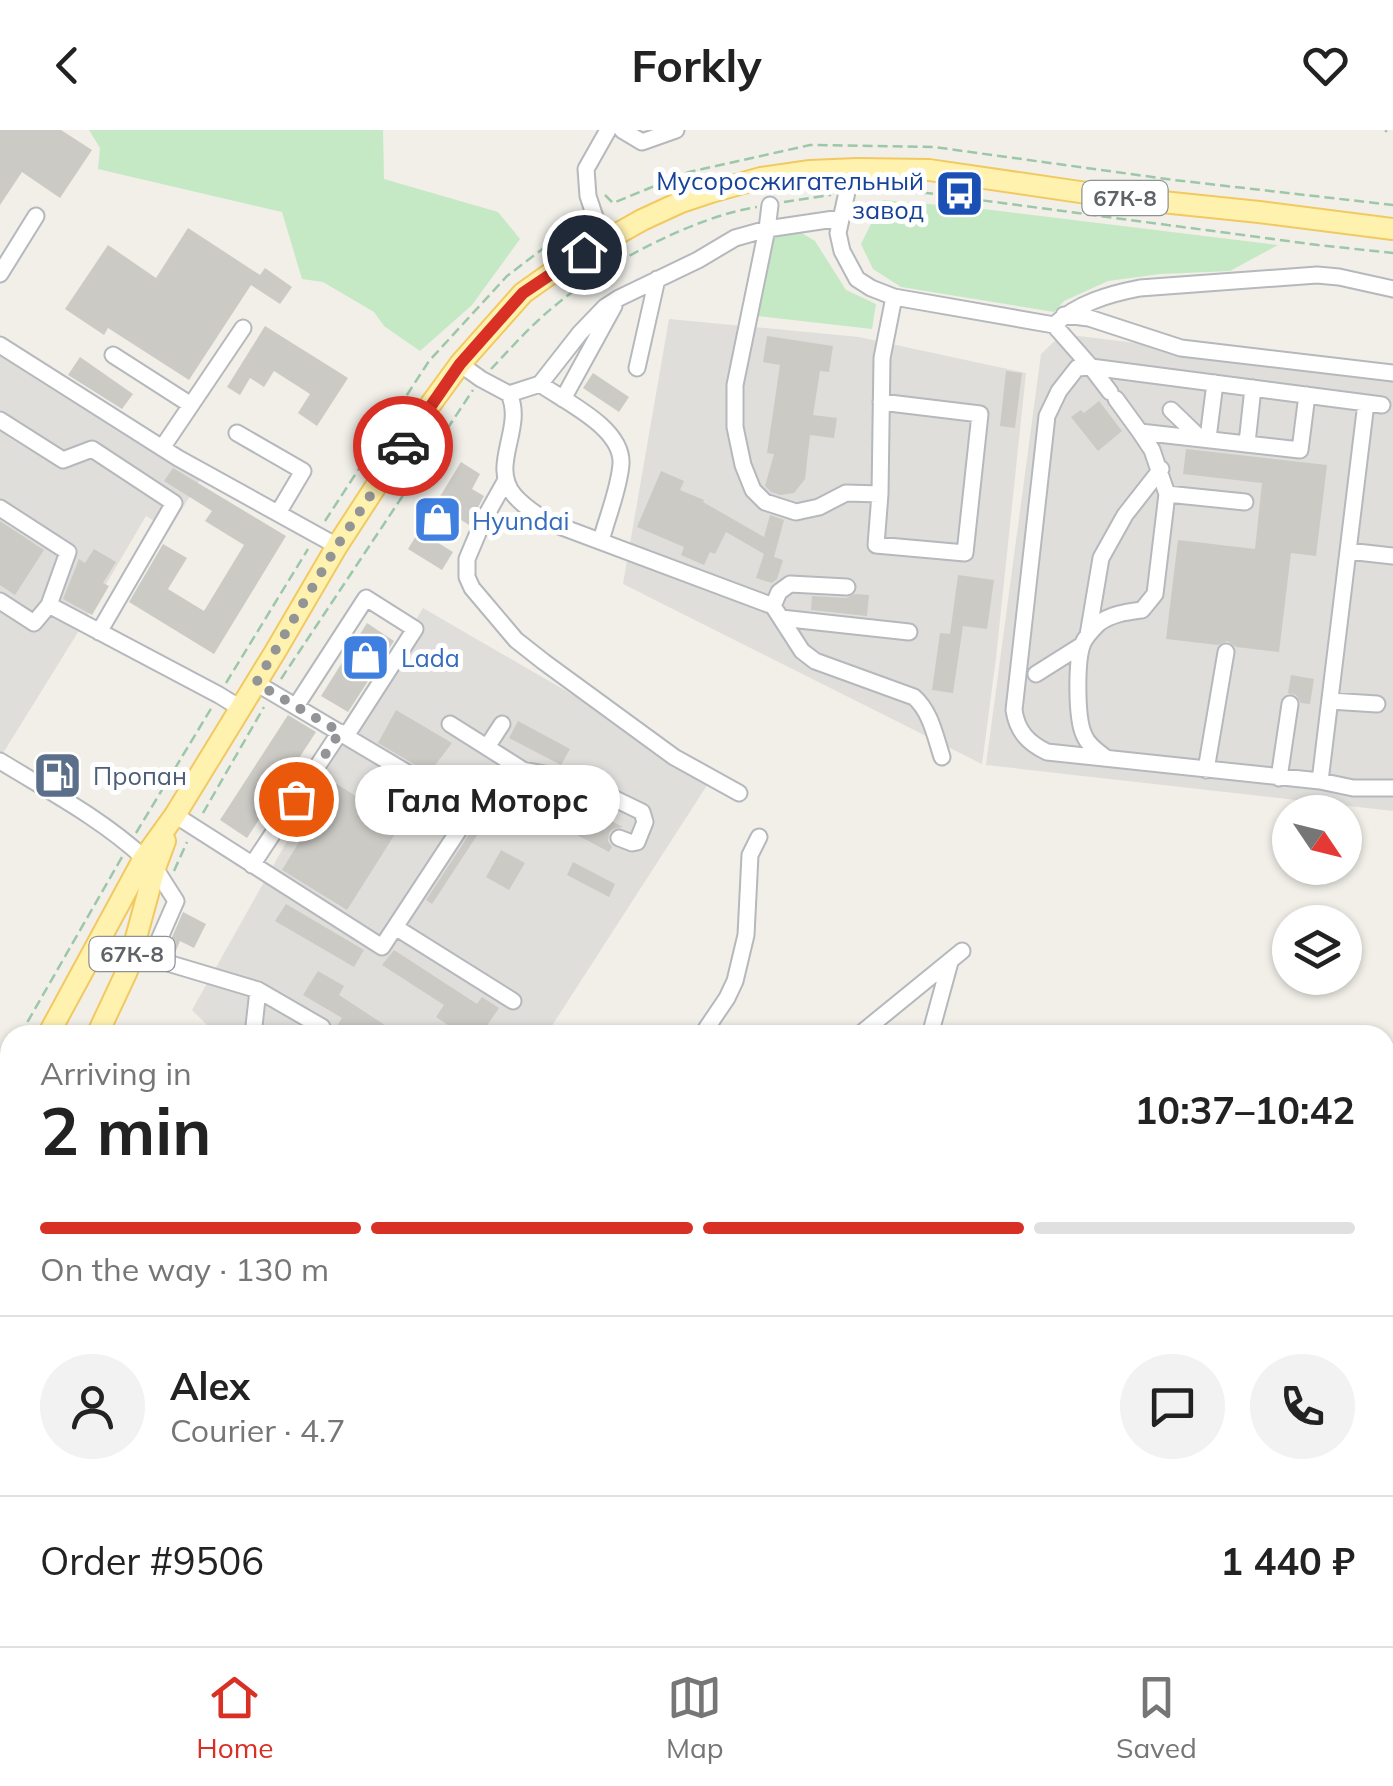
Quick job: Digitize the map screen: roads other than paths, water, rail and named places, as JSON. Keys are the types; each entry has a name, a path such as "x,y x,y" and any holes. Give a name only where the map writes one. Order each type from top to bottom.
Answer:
{"main road":[{"name":"67К-8","path":"54,1025 174,816 337,546 417,423 460,364 523,293 564,264 668,208 711,192 761,178 857,169 929,170 1114,197 1393,229"},
{"name":"67К-8","path":"102,1025 128,970 142,954 150,863"}],"lane":[{"path":"603,241 588,196 586,169 608,130"},
{"path":"622,130 642,142 676,130"},
{"path":"857,169 847,192 838,233 842,251 858,278 894,297 1059,320 1089,318 1181,348 1393,372"},
{"path":"770,204 734,385 735,427 753,490 765,502 796,512 820,507 846,493 880,494"},
{"path":"0,274 36,216"},
{"path":"460,364 509,394 540,384 580,333 619,298 735,238 841,218"},
{"path":"1059,320 1082,305 1140,288 1316,275 1393,289"},
{"path":"637,368 657,279"},
{"path":"881,402 980,414 965,554 876,545 882,358 894,297"},
{"path":"562,399 619,298"},
{"path":"1036,674 1085,640 1099,623 1142,610 1149,604 1154,594 1168,494 1152,450 1059,320"},
{"path":"162,448 243,328"},
{"path":"0,345 162,448 337,546"},
{"path":"113,354 191,405"},
{"path":"1320,781 1348,552 1374,404 1077,368 1047,416 1014,710 1019,730 1037,748 1047,752 1320,781 1353,788 1393,788"},
{"path":"1204,438 1215,383"},
{"path":"540,384 610,434 620,455 621,466 600,541"},
{"path":"1246,443 1252,388"},
{"path":"509,394 515,414 505,460 506,480 516,497 546,521 777,612 909,632"},
{"path":"1140,432 1300,450 1306,395"},
{"path":"1171,410 1204,438"},
{"path":"0,420 63,460 92,449 174,504 99,632"},
{"path":"237,433 302,472 278,513"},
{"path":"1108,760 1084,738 1080,722 1085,640 1101,558 1125,516 1161,470"},
{"path":"506,480 481,519 467,559 467,577 490,611 516,640 674,757 739,793"},
{"path":"1168,494 1245,502"},
{"path":"0,508 68,552 48,605 34,623 0,601"},
{"path":"1348,552 1393,556"},
{"path":"847,587 790,584 779,592 777,612 802,651 815,661 914,697 922,704 942,757"},
{"path":"252,865 415,629 366,598 296,706"},
{"path":"48,605 240,708"},
{"path":"1206,770 1226,652"},
{"path":"256,683 490,822 523,770"},
{"path":"1330,701 1376,704"},
{"path":"1279,778 1290,704"},
{"path":"450,724 523,770 576,780 642,812 645,822 637,842 619,838"},
{"path":"487,748 502,724"},
{"path":"0,760 77,808 150,863"},
{"path":"513,786 551,806"},
{"path":"174,816 382,947 472,810"},
{"path":"709,1025 735,981 746,936 750,855 759,837"},
{"path":"395,927 514,1001"},
{"path":"142,954 258,990 317,1025"},
{"path":"871,1025 956,955 933,1025"},
{"path":"255,1025 258,990"}],"railway":[{"path":"1385,130 1393,132"}],"place":[{"name":"Мусоросжигательный завод","path":"959,194"},
{"name":"Hyundai","path":"437,520"},
{"name":"Lada","path":"366,657"},
{"name":"Пропан","path":"58,775"},
{"name":"Гала Моторс","path":"296,799"}]}
